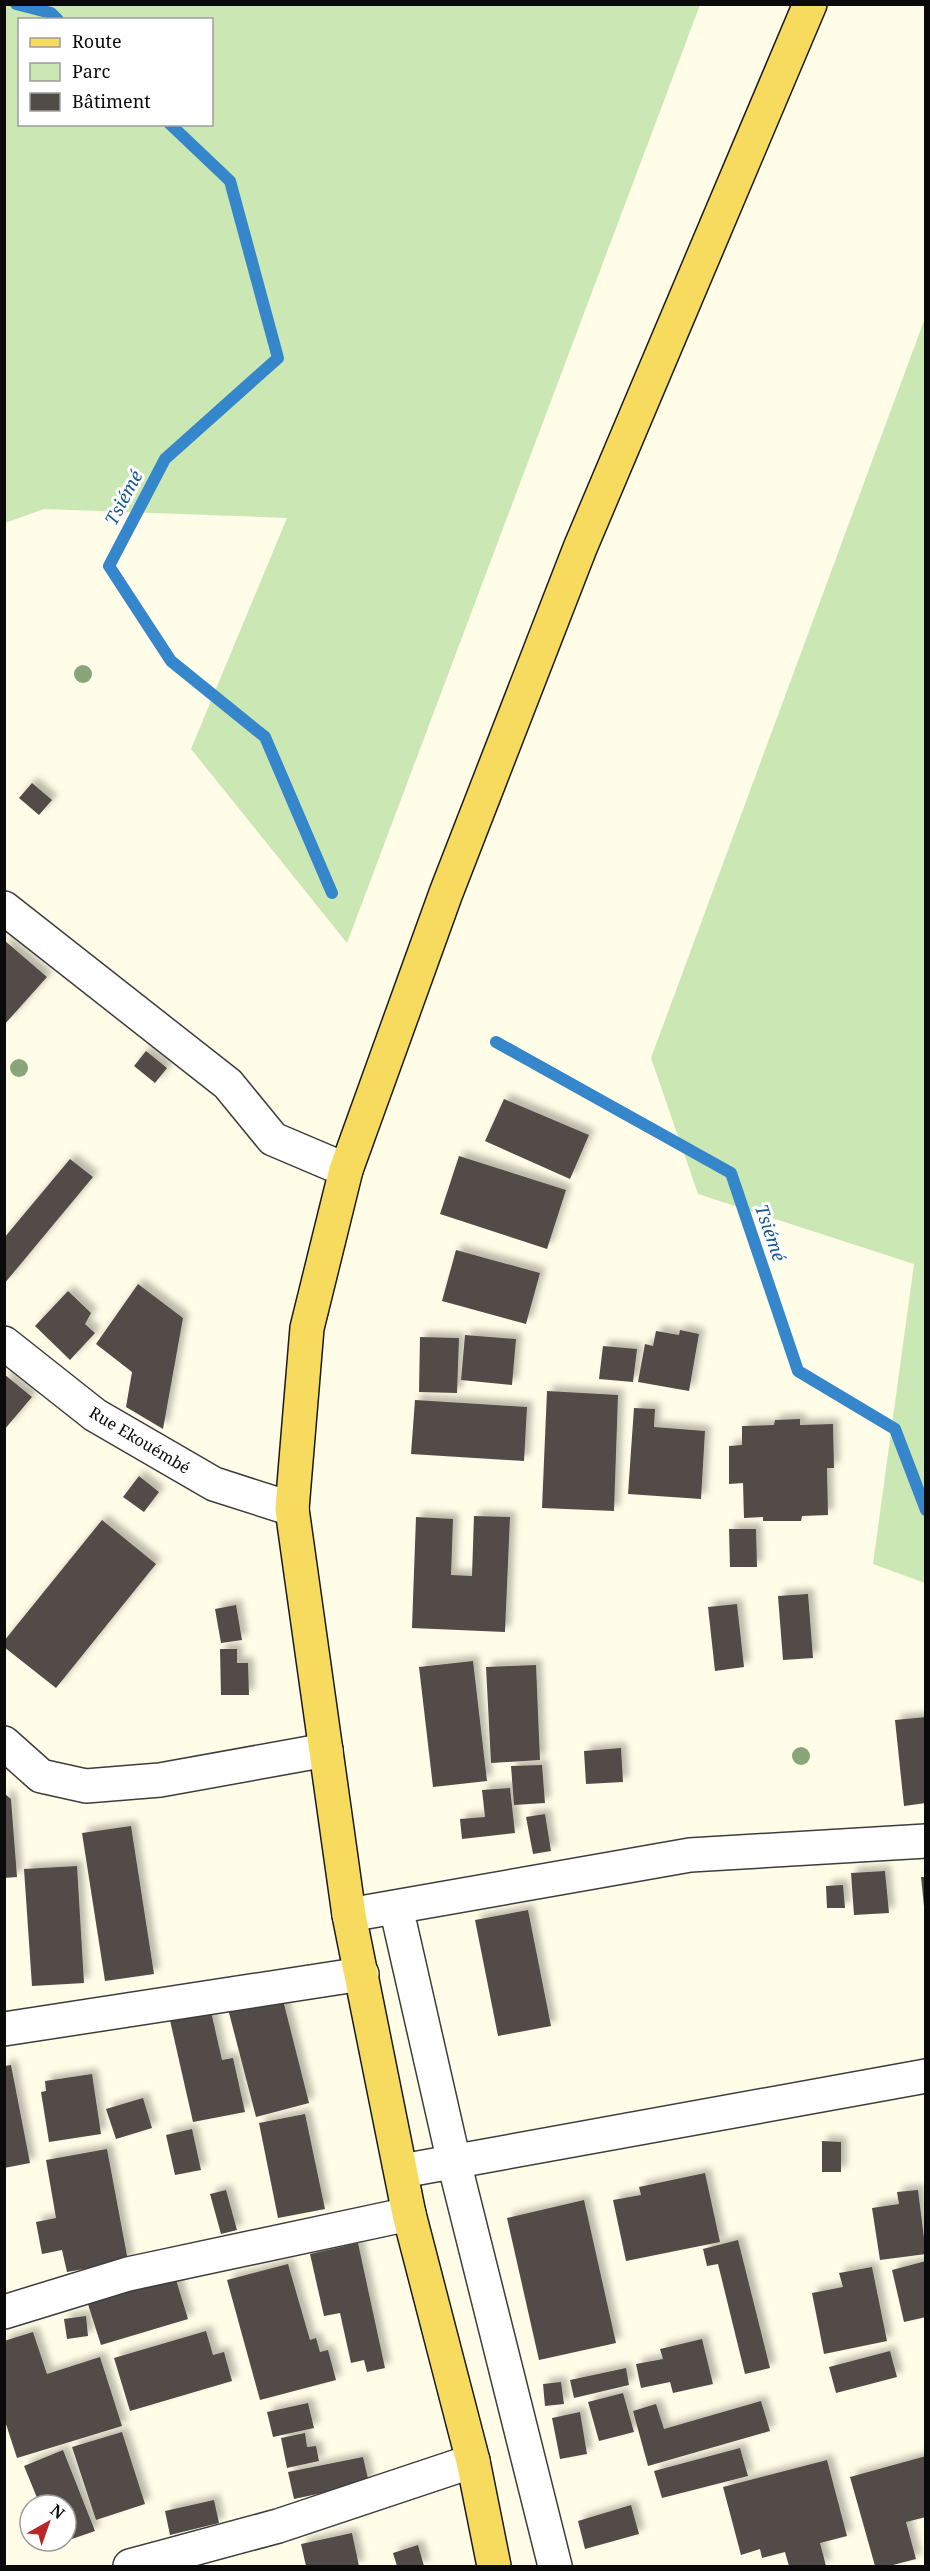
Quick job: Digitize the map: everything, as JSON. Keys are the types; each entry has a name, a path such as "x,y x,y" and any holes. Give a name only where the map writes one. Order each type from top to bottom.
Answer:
{"main road":[{"path":"494,2566 473,2461 409,2214 349,1915 292,1509 307,1328 346,1170 446,893 580,548 810,4"}],"street":[{"path":"4,908 228,1084 273,1139 346,1170"},
{"name":"Rue Ekouémbé","path":"4,1343 95,1415 214,1484 292,1509"},
{"path":"4,1743 41,1776 86,1786 160,1780 326,1750"},
{"path":"349,1915 690,1855 926,1841"},
{"path":"396,1907 454,2162 555,2566"},
{"path":"4,2029 362,1974"},
{"path":"402,2171 926,2076"},
{"path":"4,2313 128,2274 409,2214"},
{"path":"130,2566 278,2526 473,2461"}],"green space":[{"path":"4,5 700,5 347,943 191,749 287,518 44,509 5,523"},
{"path":"925,318 925,1583 873,1564 914,1264 698,1194 651,1058"}],"building":[{"path":"32,783 52,800 39,815 19,798"},
{"path":"4,940 47,977 4,1025"},
{"path":"146,1051 167,1068 155,1083 134,1066"},
{"path":"504,1099 589,1135 570,1179 485,1141"},
{"path":"459,1156 566,1190 547,1249 440,1214"},
{"path":"70,1159 93,1177 4,1284 4,1238"},
{"path":"456,1250 540,1273 526,1324 442,1301"},
{"path":"138,1284 183,1318 163,1429 126,1407 132,1372 96,1344"},
{"path":"68,1291 91,1313 85,1324 95,1333 70,1360 35,1326"},
{"path":"680,1330 699,1334 689,1391 638,1382 645,1344 653,1346 656,1331 679,1335"},
{"path":"465,1335 516,1339 512,1385 461,1380"},
{"path":"420,1337 459,1338 457,1393 419,1392"},
{"path":"603,1346 637,1349 633,1382 599,1379"},
{"path":"4,1374 32,1397 4,1430"},
{"path":"547,1391 618,1395 614,1511 542,1508"},
{"path":"415,1400 527,1407 524,1461 411,1454"},
{"path":"634,1408 655,1409 654,1427 705,1431 701,1499 628,1494"},
{"path":"800,1419 800,1425 833,1424 834,1468 827,1468 828,1515 802,1516 801,1521 763,1521 763,1517 744,1518 743,1483 729,1484 729,1446 742,1445 742,1426 774,1425 775,1420"},
{"path":"139,1476 159,1492 144,1512 123,1497"},
{"path":"474,1516 510,1517 505,1632 412,1628 416,1517 453,1519 451,1575 472,1576"},
{"path":"102,1520 156,1564 56,1688 4,1647 4,1641"},
{"path":"729,1529 756,1529 757,1567 730,1567"},
{"path":"808,1594 813,1658 783,1660 778,1596"},
{"path":"737,1604 744,1667 715,1671 708,1607"},
{"path":"236,1605 242,1640 221,1643 215,1609"},
{"path":"220,1649 237,1649 237,1663 248,1663 249,1695 221,1695"},
{"path":"473,1661 487,1781 433,1787 419,1667"},
{"path":"536,1665 540,1760 491,1763 486,1667"},
{"path":"926,1717 926,1803 904,1806 895,1720"},
{"path":"621,1748 623,1782 586,1784 584,1751"},
{"path":"542,1765 545,1803 514,1805 511,1766"},
{"path":"510,1788 515,1833 462,1839 460,1819 485,1817 482,1790"},
{"path":"4,1793 11,1799 17,1877 4,1878"},
{"path":"545,1814 551,1851 533,1854 526,1817"},
{"path":"131,1826 154,1974 105,1981 82,1833"},
{"path":"77,1866 84,1983 32,1986 24,1869"},
{"path":"885,1871 889,1913 854,1915 851,1873"},
{"path":"921,1877 926,1877 926,1906 924,1906"},
{"path":"843,1885 845,1908 827,1908 826,1886"},
{"path":"528,1910 551,2026 498,2036 475,1920"},
{"path":"281,1992 309,2103 256,2117 227,2005"},
{"path":"210,2007 222,2060 233,2058 245,2112 193,2122 169,2016"},
{"path":"11,2065 30,2163 4,2168 4,2066"},
{"path":"92,2074 101,2134 49,2142 41,2092 46,2091 45,2081"},
{"path":"143,2098 152,2128 116,2139 106,2109"},
{"path":"305,2114 325,2209 278,2218 259,2123"},
{"path":"192,2129 201,2170 175,2175 166,2135"},
{"path":"822,2141 841,2142 841,2172 822,2172"},
{"path":"107,2149 128,2261 67,2272 62,2250 42,2254 36,2222 56,2218 46,2160"},
{"path":"705,2173 720,2242 626,2261 613,2200 641,2195 639,2187"},
{"path":"226,2190 237,2230 221,2234 210,2194"},
{"path":"918,2190 926,2254 880,2260 872,2208 899,2204 897,2192"},
{"path":"584,2200 616,2343 539,2360 507,2218"},
{"path":"738,2240 770,2368 745,2374 718,2264 707,2266 703,2249"},
{"path":"358,2243 385,2368 367,2372 364,2360 351,2363 340,2313 324,2316 310,2254"},
{"path":"926,2261 926,2317 904,2322 892,2270"},
{"path":"288,2264 310,2340 316,2338 320,2352 328,2350 336,2380 260,2400 227,2280"},
{"path":"872,2267 887,2341 824,2354 812,2293 843,2287 839,2273"},
{"path":"174,2273 188,2319 101,2345 86,2298"},
{"path":"86,2316 88,2336 67,2339 64,2319"},
{"path":"206,2331 213,2355 224,2352 232,2381 130,2411 114,2358"},
{"path":"33,2332 47,2374 100,2357 122,2426 17,2458 4,2418 4,2341"},
{"path":"702,2339 713,2384 673,2393 670,2382 641,2388 636,2364 663,2359 660,2349"},
{"path":"890,2351 897,2377 836,2393 829,2367"},
{"path":"626,2368 629,2385 574,2398 570,2380"},
{"path":"561,2382 564,2404 545,2406 543,2384"},
{"path":"623,2393 634,2432 599,2441 588,2402"},
{"path":"761,2401 770,2431 648,2466 633,2411 656,2404 664,2429"},
{"path":"308,2403 314,2428 273,2437 267,2412"},
{"path":"580,2412 587,2454 560,2459 552,2418"},
{"path":"122,2432 145,2504 96,2520 72,2447"},
{"path":"305,2433 307,2447 316,2446 319,2461 287,2468 281,2438"},
{"path":"740,2448 748,2476 662,2498 654,2471"},
{"path":"63,2450 95,2531 78,2537 78,2493 35,2493 24,2466"},
{"path":"926,2456 926,2517 906,2522 916,2559 889,2566 875,2566 850,2477"},
{"path":"363,2457 369,2483 294,2499 288,2472"},
{"path":"827,2460 847,2536 820,2543 826,2566 789,2566 785,2552 762,2558 760,2549 741,2555 723,2487"},
{"path":"214,2500 219,2523 170,2535 165,2511"},
{"path":"631,2505 639,2534 585,2549 578,2521"},
{"path":"352,2533 359,2566 306,2566 301,2544"},
{"path":"418,2545 424,2566 397,2566 393,2553"}],"waterway":[{"name":"Tsiémé","path":"16,4 51,13 56,18"},
{"name":"Tsiémé","path":"172,126 230,181 278,358 165,459 109,566 171,661 265,737 332,893"},
{"name":"Tsiémé","path":"496,1042 731,1173 798,1371 895,1429 926,1510"}]}
